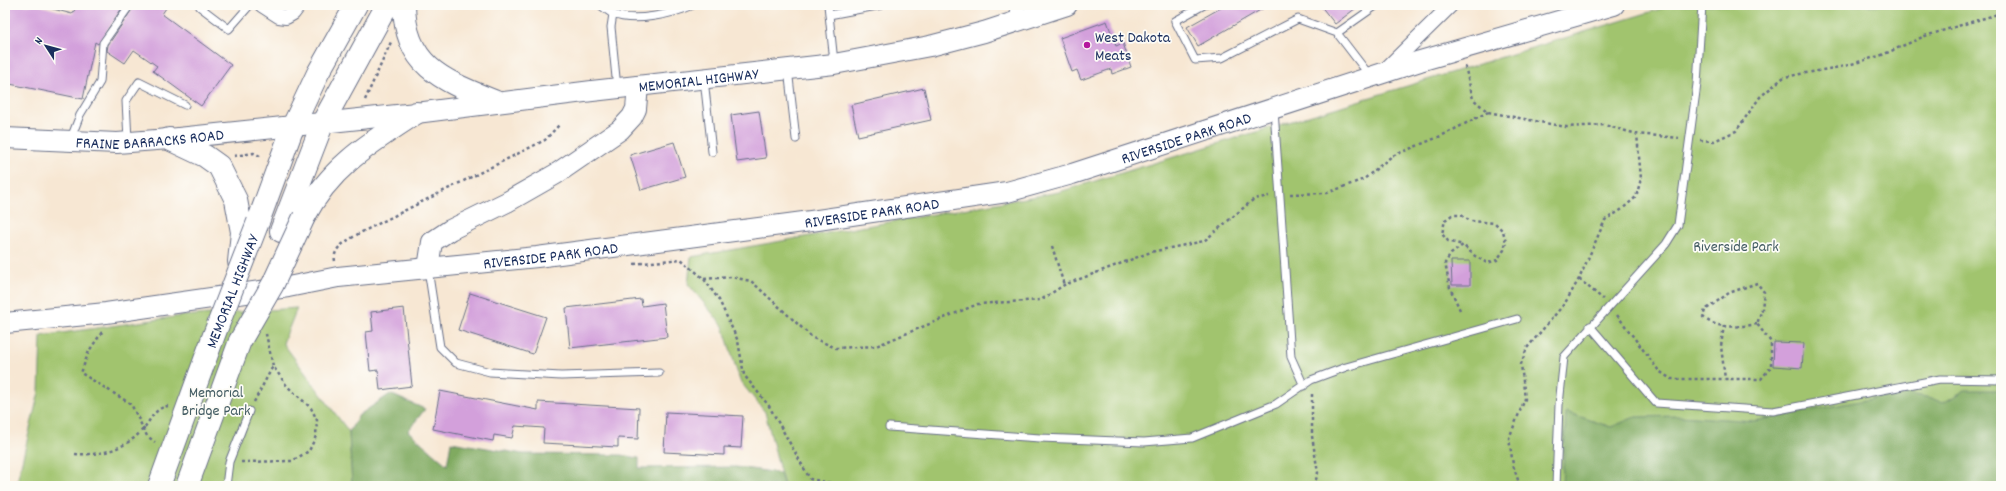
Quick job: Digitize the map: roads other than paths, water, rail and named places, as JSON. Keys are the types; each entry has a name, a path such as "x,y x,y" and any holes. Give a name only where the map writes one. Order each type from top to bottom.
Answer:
{"main road":[{"path":"294,124 318,73 356,5"},
{"path":"323,122 387,5"},
{"path":"404,5 406,30 412,46 430,68 442,78 496,102"},
{"name":"MEMORIAL HIGHWAY","path":"159,486 294,124 416,113 496,102 834,64 930,46 1019,13 1067,5"},
{"name":"RIVERSIDE PARK ROAD","path":"5,323 107,322 288,288 338,277 537,257 811,221 1007,192 1072,174 1461,49 1614,5"},
{"path":"428,268 432,242 450,230 507,202 556,174 620,130 632,118 636,109 638,86"},
{"path":"240,341 273,284 314,198 325,184 352,157 416,113"},
{"name":"MEMORIAL HIGHWAY","path":"187,486 323,122"},
{"name":"FRAINE BARRACKS ROAD","path":"5,138 70,142 128,142 169,139 294,124"},
{"path":"169,139 205,156 220,166 236,200 242,232 237,277"}],"street":[{"path":"262,5 279,16 286,17 293,13 300,5"},
{"path":"1377,75 1444,7"}],"lane":[{"path":"70,142 80,115 100,82 103,43 130,5"},
{"path":"201,5 200,7 229,29 250,5"},
{"path":"600,5 613,14 630,18 664,14 692,5"},
{"path":"828,5 834,64"},
{"path":"829,14 882,5"},
{"path":"1204,5 1175,21 1194,60 1222,58 1298,19 1338,33 1377,75"},
{"path":"1338,33 1377,5"},
{"path":"1556,486 1559,406 1564,357 1590,326 1666,244 1678,225 1696,91 1702,5"},
{"path":"613,14 611,27 618,88"},
{"path":"788,69 796,139"},
{"path":"704,79 712,152"},
{"path":"128,142 126,101 139,82 185,105"},
{"path":"1274,108 1291,357 1304,386"},
{"path":"428,268 440,347 456,363 490,372 561,376 659,373"},
{"path":"889,427 1040,438 1144,442 1192,438 1276,404 1311,380 1346,367 1516,319"},
{"path":"1590,326 1656,403 1773,411 1940,379 2001,380"},
{"path":"226,486 229,462 249,411"}],"place":[{"name":"West Dakota Meats","path":"1087,45"}],"park label":[{"name":"Riverside Park","path":"1736,245"},
{"name":"Memorial Bridge Park","path":"216,400"}]}
